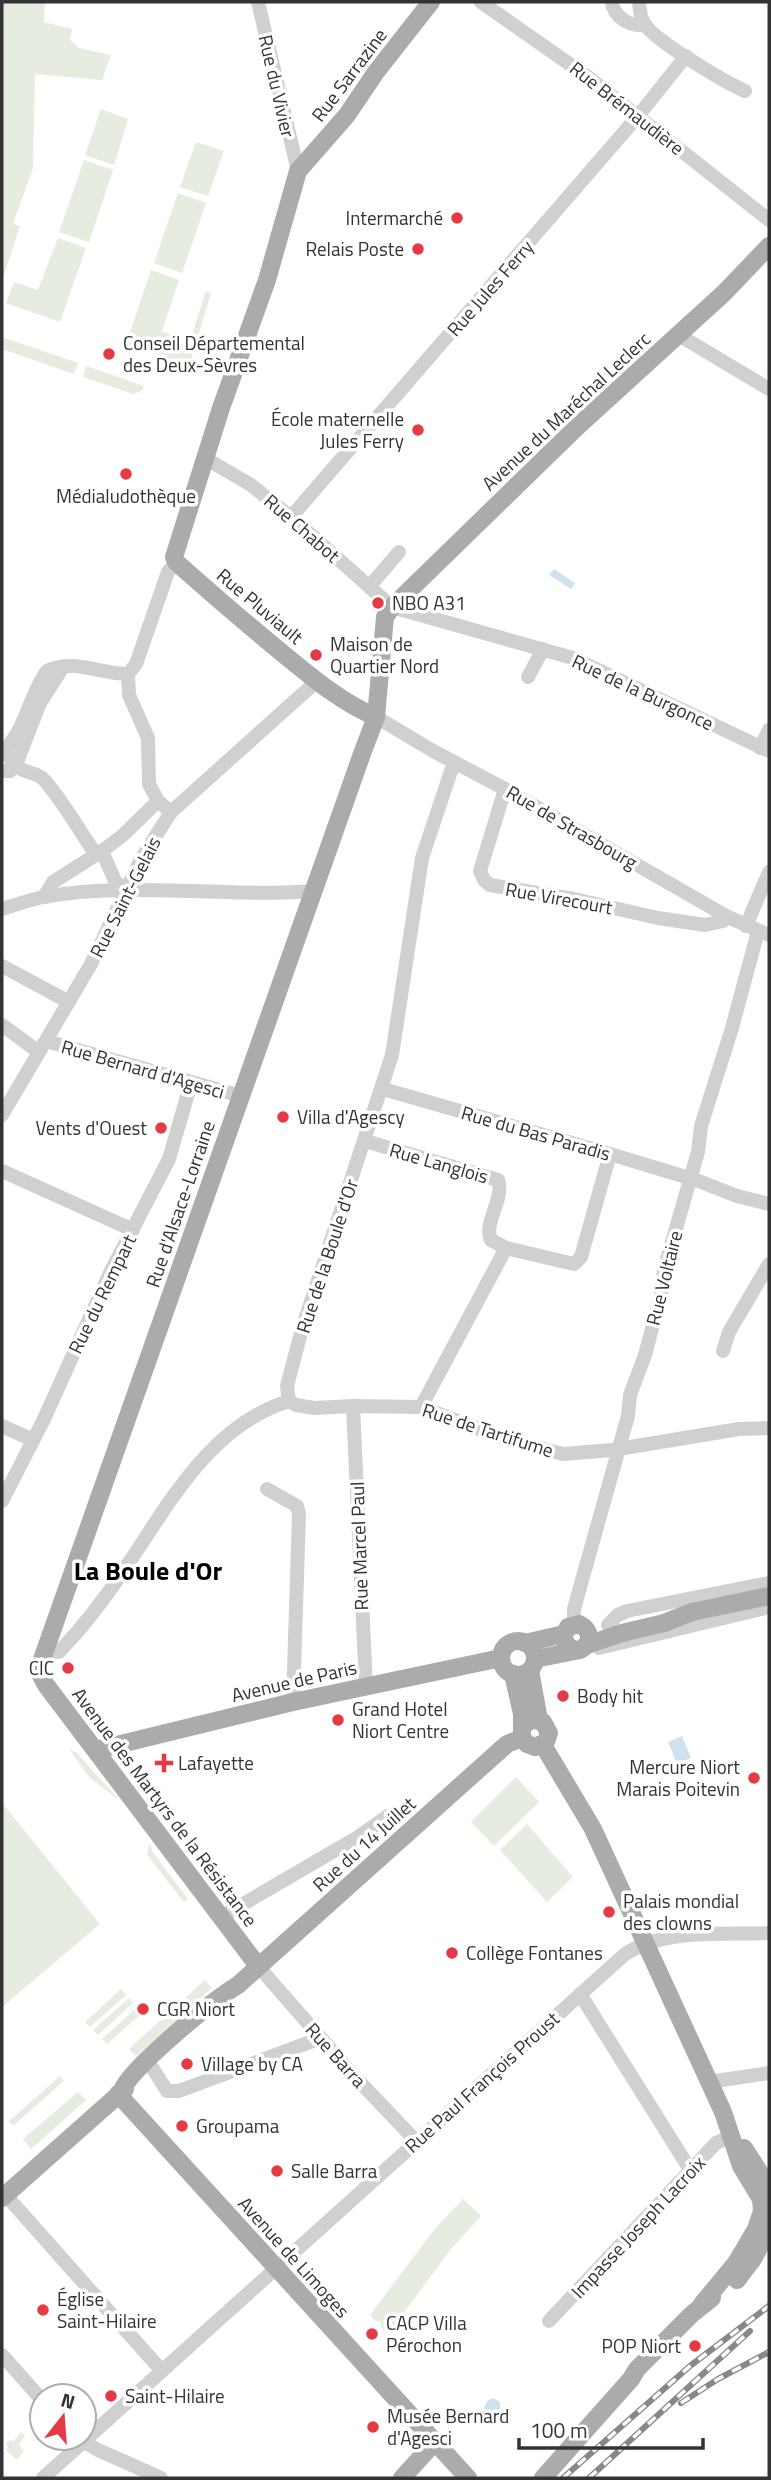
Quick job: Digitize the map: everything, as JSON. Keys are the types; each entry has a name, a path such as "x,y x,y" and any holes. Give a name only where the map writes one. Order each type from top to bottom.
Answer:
{"main road":[{"name":"Rue Sarrazine","path":"298,171 340,124 376,72 431,2"},
{"path":"176,562 174,557 177,547 207,451 267,280 298,171"},
{"name":"Avenue du Maréchal Leclerc","path":"392,607 578,426 724,293 769,247"},
{"name":"Rue Pluviault","path":"176,562 317,681 355,708 376,717"},
{"name":"Rue d'Alsace-Lorraine","path":"39,1672 240,1096 376,717 385,617 392,607"},
{"path":"355,708 360,718 363,751"},
{"path":"697,1618 662,1614 608,1625 578,1638 526,1668 504,1668 501,1658 509,1644 520,1642 525,1643 578,1638 622,1633 697,1618 718,1607 769,1596"},
{"path":"525,1643 532,1648 526,1668 531,1746 543,1745"},
{"name":"Avenue de Paris","path":"96,1750 293,1702 501,1658"},
{"name":"Avenue des Martyrs de la Résistance","path":"39,1672 46,1685 258,1966"},
{"path":"528,1728 546,1725 549,1733 543,1745"},
{"name":"Rue du 14 Juillet","path":"3,2194 120,2092 138,2069 528,1728"},
{"path":"543,1745 593,1829 723,2112 767,2197 760,2220 736,2263 702,2304 637,2369 543,2478"},
{"name":"Rue du 14 Juillet","path":"120,2092 131,2088 228,2001 237,1985"},
{"name":"Avenue de Limoges","path":"120,2092 276,2269 468,2478"},
{"path":"723,2112 740,2166 767,2197"},
{"path":"702,2304 731,2286 741,2275 769,2230"},
{"path":"402,2478 434,2443"}],"street":[{"name":"Rue du Vivier","path":"258,2 298,171"},
{"name":"Rue Brémaudière","path":"481,2 638,116 769,220"},
{"path":"612,2 614,11 630,24 644,24"},
{"path":"639,2 644,24 657,36 745,91"},
{"name":"Rue Jules Ferry","path":"291,517 638,116 686,56"},
{"path":"677,334 769,389"},
{"name":"Rue Chabot","path":"207,451 291,517 392,607"},
{"path":"369,587 399,552"},
{"path":"171,812 158,801 149,784 148,738 129,695 128,674 136,664 168,572 176,562"},
{"name":"Rue de la Burgonce","path":"392,607 589,664 765,749"},
{"path":"528,677 543,649"},
{"path":"8,769 3,751 15,736 44,676 52,668 72,666 128,674"},
{"path":"8,769 40,703 63,667"},
{"name":"Rue Saint-Gelais","path":"2,1115 92,964 141,859 171,812 317,681"},
{"name":"Rue de Strasbourg","path":"376,717 728,917 758,931"},
{"path":"765,749 769,730"},
{"name":"Rue de la Boule d'Or","path":"289,1401 287,1386 299,1341 392,1055 422,858 454,762"},
{"path":"8,769 44,779 99,853 115,881 126,891"},
{"name":"Rue Virecourt","path":"505,789 481,871 490,886 574,899 658,918 705,925 723,921 728,917"},
{"path":"44,897 53,882 122,836 158,801"},
{"name":"Rue Voltaire","path":"578,1638 574,1609 628,1416 630,1395 645,1355 661,1295 664,1270 698,1152 701,1126 732,1028 758,931 769,872"},
{"path":"2,909 44,897 126,891 314,891"},
{"path":"4,971 69,1002"},
{"name":"Rue Bernard d'Agesci","path":"2,1025 43,1046 240,1096"},
{"name":"Rue du Rempart","path":"2,1501 110,1272 169,1159 191,1083"},
{"name":"Rue du Bas Paradis","path":"383,1089 610,1154 769,1204"},
{"name":"Rue Langlois","path":"365,1141 498,1180 500,1188 488,1233 491,1240 506,1248"},
{"path":"421,1408 506,1248 568,1264 578,1262 610,1154"},
{"path":"2,1171 133,1230"},
{"path":"723,1351 729,1332 769,1264"},
{"path":"45,1649 59,1651 90,1616 202,1459 251,1420 289,1401"},
{"name":"Rue de Tartifume","path":"289,1401 306,1408 421,1408 505,1439 551,1452 586,1453 739,1429 769,1428"},
{"name":"Rue Marcel Paul","path":"353,1406 366,1686"},
{"path":"2,1426 33,1440"},
{"path":"267,1489 297,1506 299,1514 293,1702"},
{"path":"608,1625 618,1615 627,1611 769,1583"},
{"path":"697,1618 769,1607"},
{"path":"221,1917 358,1837 388,1816"},
{"path":"645,1943 664,1938 769,1933"},
{"name":"Rue Paul François Proust","path":"98,2425 162,2371 624,1955 645,1943"},
{"name":"Rue Barra","path":"258,1966 416,2142"},
{"path":"580,1994 691,2171"},
{"path":"153,2068 167,2091 179,2091 321,2038"},
{"path":"709,2081 769,2073"},
{"name":"Impasse Joseph Lacroix","path":"549,2321 716,2143 730,2137"},
{"path":"3,2194 162,2371"},
{"path":"2,2355 28,2384"},
{"path":"98,2448 161,2478"},
{"name":"Rue Paul François Proust","path":"43,2478 68,2452"}],"shaded area":[{"path":"2,2 45,2 44,22 69,27 72,30 70,40 79,48 111,55 102,80 35,74 33,168 13,224 20,226 2,281"},
{"path":"101,109 128,119 114,165 85,155"},
{"path":"196,142 224,151 208,196 180,187"},
{"path":"84,160 113,170 89,242 59,232"},
{"path":"178,193 206,203 182,273 154,263"},
{"path":"58,238 86,248 60,322 6,303 14,282 38,290"},
{"path":"151,270 179,280 162,331 190,341 206,291 211,293 189,366 126,344"},
{"path":"2,337 78,363 74,374 2,349"},
{"path":"86,366 144,386 142,391 133,394 83,377"},
{"path":"70,1750 76,1752 120,1801 88,1776"},
{"path":"516,1777 539,1802 494,1846 471,1822"},
{"path":"2,1803 100,1924 2,2007"},
{"path":"527,1824 573,1877 547,1902 500,1850"},
{"path":"150,1843 152,1851 188,1899 184,1902 147,1855"},
{"path":"205,1980 212,1988 136,2056 129,2049"},
{"path":"121,1989 126,1995 90,2027 85,2022"},
{"path":"129,1998 133,2003 98,2035 93,2030"},
{"path":"137,2007 142,2013 107,2044 102,2039"},
{"path":"60,2076 64,2081 13,2126 9,2121"},
{"path":"78,2092 86,2100 31,2149 23,2139"},
{"path":"463,2199 481,2216 451,2249 388,2334 381,2327 380,2321 370,2315 434,2230"},
{"path":"21,2432 25,2435 19,2445 24,2451 17,2460 6,2450 6,2444 10,2440 13,2442"}],"water":[{"path":"554,569 575,583 571,589 549,575"},
{"path":"682,1736 691,1758 677,1764 668,1742"},
{"path":"493,2398 500,2402 500,2413 490,2419 484,2408 487,2401"}],"railway":[{"path":"563,2478 690,2366 769,2306"},
{"path":"589,2478 750,2331"},
{"path":"681,2403 718,2379 769,2352"}],"place":[{"name":"Intermarché","path":"457,218"},
{"name":"Relais Poste","path":"418,249"},
{"name":"Conseil Départemental des Deux-Sèvres","path":"109,354"},
{"name":"École maternelle Jules Ferry","path":"418,430"},
{"name":"Médialudothèque","path":"126,474"},
{"name":"NBO A31","path":"378,603"},
{"name":"Maison de Quartier Nord","path":"316,655"},
{"name":"Villa d'Agescy","path":"283,1117"},
{"name":"Vents d'Ouest","path":"161,1128"},
{"name":"CIC","path":"68,1668"},
{"name":"Body hit","path":"563,1696"},
{"name":"Grand Hotel Niort Centre","path":"338,1720"},
{"name":"Lafayette","path":"164,1763"},
{"name":"Mercure Niort Marais Poitevin","path":"754,1778"},
{"name":"Palais mondial des clowns","path":"609,1912"},
{"name":"Collège Fontanes","path":"452,1953"},
{"name":"CGR Niort","path":"143,2009"},
{"name":"Village by CA","path":"187,2064"},
{"name":"Groupama","path":"182,2126"},
{"name":"Salle Barra","path":"277,2171"},
{"name":"Église Saint-Hilaire","path":"43,2310"},
{"name":"CACP Villa Pérochon","path":"372,2334"},
{"name":"POP Niort","path":"695,2346"},
{"name":"Saint-Hilaire","path":"111,2396"},
{"name":"Musée Bernard d'Agesci","path":"373,2427"}],"district":[{"name":"La Boule d'Or","path":"148,1571"}]}
